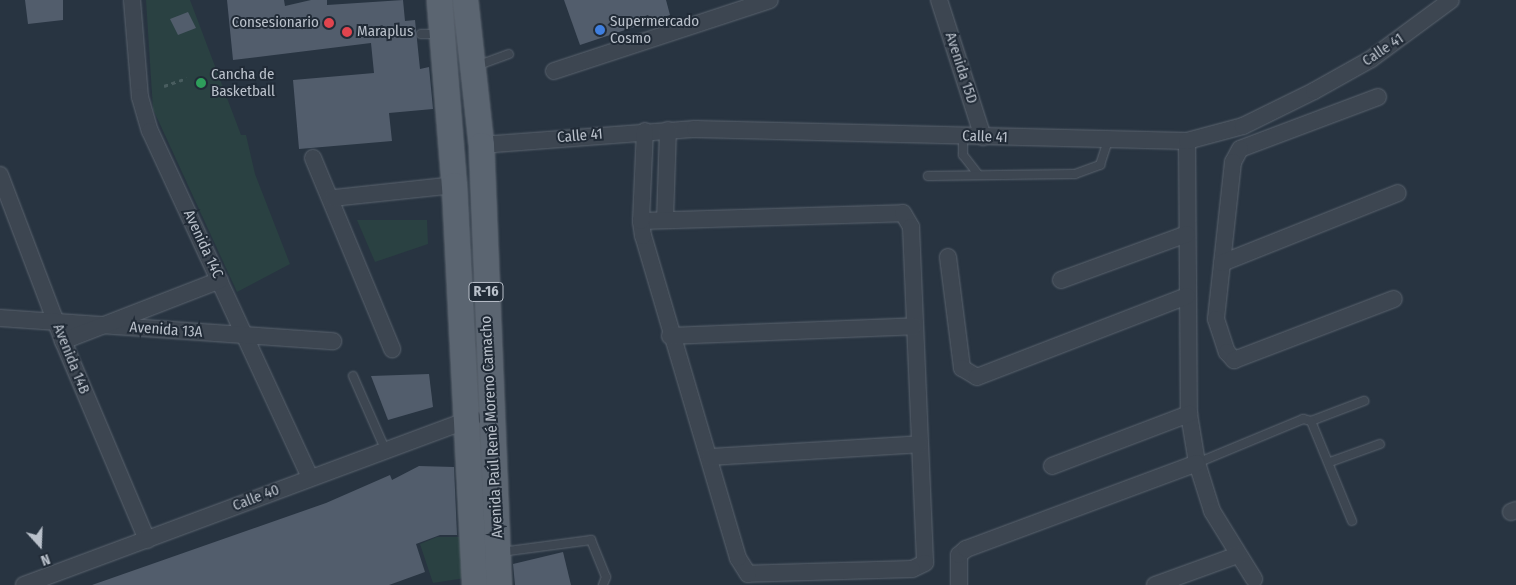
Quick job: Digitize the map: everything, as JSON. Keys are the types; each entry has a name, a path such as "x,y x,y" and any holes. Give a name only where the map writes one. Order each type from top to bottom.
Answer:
{"main road":[{"name":"Avenida Paúl René Moreno Camacho","path":"439,0 432,33 454,185 474,585"},
{"name":"Avenida Paúl René Moreno Camacho","path":"465,0 474,67 481,145 490,417 499,585"}],"street":[{"name":"Avenida 14C","path":"132,0 144,115 310,477"},
{"path":"554,71 770,0"},
{"name":"Avenida 15D","path":"939,0 982,137"},
{"name":"Calle 41","path":"481,145 668,130 1108,141 1187,140 1243,126 1314,91 1371,59 1451,0"},
{"path":"1378,97 1240,149 1233,162 1216,319 1227,352 1234,360 1394,299"},
{"path":"665,220 668,130"},
{"path":"641,221 904,213 912,227 914,326 928,550 925,563 912,569 748,574 738,558 710,457 670,336 641,221 645,131"},
{"path":"1187,140 1187,296 1190,414 1197,463 1216,519 1254,579"},
{"path":"313,158 333,198 392,349"},
{"name":"Avenida 14B","path":"0,175 63,341 147,540"},
{"path":"333,198 454,185"},
{"path":"1222,263 1398,193"},
{"path":"1061,280 1187,234"},
{"path":"948,257 962,368 977,377 1187,296"},
{"path":"63,341 220,280"},
{"name":"Avenida 13A","path":"0,318 333,341"},
{"path":"1188,322 1216,319"},
{"path":"670,336 914,326"},
{"path":"1052,466 1190,414"},
{"name":"Calle 40","path":"24,585 466,418 490,417"},
{"path":"710,457 920,444"},
{"path":"959,585 959,555 966,549 1197,463"},
{"path":"1154,585 1238,555"}],"lane":[{"path":"474,67 509,54"},
{"path":"963,136 963,154 978,174"},
{"path":"928,176 1075,174 1100,165 1107,156 1108,141"},
{"path":"353,376 385,449"},
{"path":"1197,463 1303,419 1312,421 1364,401"},
{"path":"1312,421 1352,521"},
{"path":"1330,462 1380,444"},
{"path":"498,553 591,540 598,547 606,577 604,585"}],"path":[{"path":"164,86 187,78"}],"green space":[{"path":"146,0 190,0 241,135 246,135 255,174 290,264 237,292 153,109"},
{"path":"357,220 427,220 428,244 375,262"},
{"path":"437,537 462,537 465,578 433,583 420,544"}],"building":[{"path":"25,0 63,0 63,20 28,24"},
{"path":"227,0 284,0 285,6 311,0 327,0 327,5 403,0 405,21 415,20 420,69 429,67 433,109 389,113 392,141 299,149 293,80 374,73 371,43 233,60"},
{"name":"Supermercado Cosmo","path":"564,0 666,0 670,15 580,45"},
{"path":"188,12 196,28 178,35 170,19"},
{"path":"429,374 433,407 388,420 371,376"},
{"path":"419,466 454,467 457,535 440,535 416,544 425,572 389,585 92,585 326,503 390,475 392,480"},
{"path":"563,552 571,585 515,585 513,564"}],"place":[{"name":"Consesionario","path":"329,23"},
{"name":"Supermercado Cosmo","path":"600,30"},
{"name":"Maraplus","path":"347,32"},
{"name":"Cancha de Basketball","path":"201,83"}]}
